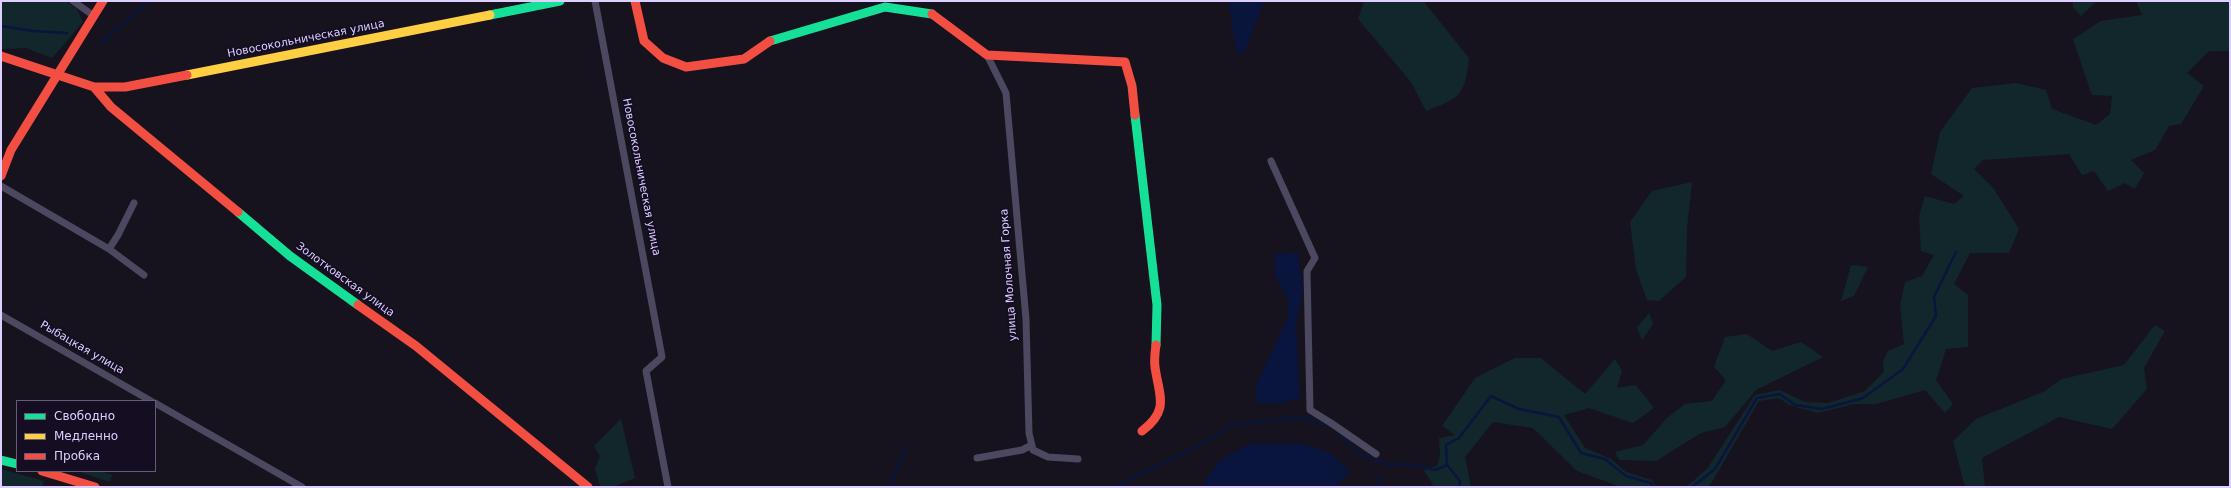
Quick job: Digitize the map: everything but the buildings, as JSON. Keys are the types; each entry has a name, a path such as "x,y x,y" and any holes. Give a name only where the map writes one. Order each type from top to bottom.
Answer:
{"street":[{"path":"72,1 94,16"},
{"path":"1,176 11,150 58,77 104,1"},
{"name":"Новосокольническая улица","path":"1,56 38,67 58,77 94,87 125,87 560,1"},
{"name":"Новосокольническая улица","path":"595,1 662,357 646,371 668,487"},
{"path":"635,1 644,41 663,58 686,67 744,59 766,42 885,8 934,14 987,55 1125,62 1132,86 1135,110 1156,305 1155,366 1162,396 1160,411 1154,422 1142,431"},
{"name":"улица Молочная Горка","path":"987,55 1006,93 1026,320 1029,433 1032,445"},
{"name":"Золотковская улица","path":"94,87 111,108 290,256 416,346 588,487"},
{"path":"1271,161 1315,258 1308,271 1310,410 1376,454"},
{"path":"1,186 109,248 144,275"},
{"path":"109,248 118,235 134,203"},
{"name":"Рыбацкая улица","path":"1,315 149,400"},
{"path":"156,404 302,487"},
{"path":"977,458 1022,450 1032,445 1033,450 1048,457 1078,459"},
{"path":"1,460 16,464"},
{"path":"45,472 95,487"}],"green space":[{"path":"1,1 66,1 77,9 83,22 52,58 26,48 1,49"},
{"path":"1364,1 1424,2 1469,58 1463,88 1459,94 1446,103 1426,111 1411,82 1358,19"},
{"path":"2073,1 2097,1 2081,16 2073,7"},
{"path":"2136,1 2230,1 2230,51 2209,51 2187,73 2204,86 2181,124 2169,126 2155,150 2131,160 2144,173 2135,189 2125,183 2108,191 2094,171 2082,175 2069,154 1983,160 1974,169 1994,189 2019,229 2009,253 1970,253 1954,284 1968,295 1968,347 1946,349 1936,380 1953,404 1945,413 1925,390 1876,404 1854,404 1818,413 1789,405 1779,398 1759,401 1708,487 1686,487 1707,469 1755,395 1780,390 1805,402 1828,403 1865,391 1884,372 1883,361 1888,351 1904,344 1900,305 1905,282 1922,276 1934,255 1921,251 1919,216 1925,196 1954,204 1964,196 1931,174 1940,132 1972,88 2017,83 2046,90 2052,109 2096,125 2110,114 2112,96 2092,95 2073,39 2101,21 2142,15"},
{"path":"1692,182 1687,229 1686,277 1659,301 1647,300 1636,269 1630,222 1652,191"},
{"path":"1851,265 1868,267 1854,296 1841,301"},
{"path":"1649,313 1653,324 1642,340 1637,328"},
{"path":"2155,325 2165,331 2144,368 2147,389 2112,429 2059,417 1982,458 1985,487 1965,487 1953,441 1976,419 2043,392 2062,379 2124,365"},
{"path":"1747,334 1772,351 1801,342 1823,357 1756,390 1725,427 1701,433 1656,461 1619,460 1615,452 1643,445 1667,418 1685,404 1712,401 1726,380 1714,367 1725,337"},
{"path":"1515,358 1541,358 1585,394 1615,359 1622,371 1617,388 1636,385 1654,408 1633,423 1589,408 1564,415 1585,448 1611,459 1626,472 1652,480 1656,487 1621,487 1577,471 1533,428 1493,422 1465,457 1471,487 1434,487 1424,470 1437,466 1440,455 1439,438 1455,435 1442,426 1475,378"},
{"path":"621,419 635,478 613,487 600,486 595,469 600,456 594,446"},
{"path":"1,469 44,481 42,487 1,487"},
{"path":"80,472 103,472 112,475 110,482"}],"water":[{"path":"1228,1 1264,1 1245,52 1237,54"},
{"path":"1298,252 1303,289 1296,324 1300,398 1281,404 1256,403 1256,385 1288,317 1288,299 1275,275 1275,254"},
{"path":"1251,443 1305,444 1330,453 1350,471 1336,487 1207,487 1203,483 1220,460"}],"waterway":[{"path":"101,43 149,1"},
{"path":"1,26 33,31 67,33"},
{"path":"1692,487 1715,469 1757,398 1780,394 1795,405 1822,409 1863,398 1903,369 1936,316 1934,297 1956,252"},
{"path":"1459,487 1460,481 1447,465 1446,445 1459,438 1491,396 1519,409 1559,417 1581,453 1605,459 1626,476 1651,483 1653,487"},
{"path":"1115,487 1206,442 1233,424 1301,417 1330,426"},
{"path":"1337,431 1359,454 1388,465 1408,464 1435,470 1447,465"},
{"path":"889,487 907,446"},
{"path":"1378,487 1382,474"}],"traffic: fast":[{"path":"490,15 560,1"},
{"path":"770,41 885,7 932,14"},
{"path":"1135,115 1157,305 1156,345"},
{"path":"238,212 290,256 358,305"},
{"path":"1,460 16,464"}],"traffic: slow":[{"path":"187,75 490,15"}],"traffic: jam":[{"path":"1,176 11,150 103,1"},
{"path":"635,1 644,41 663,58 686,67 744,59 770,41"},
{"path":"932,14 987,55 1125,62 1132,86 1135,115"},
{"path":"1,56 94,87 125,87 187,75"},
{"path":"94,87 111,107 238,212"},
{"path":"358,305 416,346 588,487"},
{"path":"1142,431 1151,423 1159,409 1160,394 1155,364 1156,345"},
{"path":"45,472 95,487"}]}
